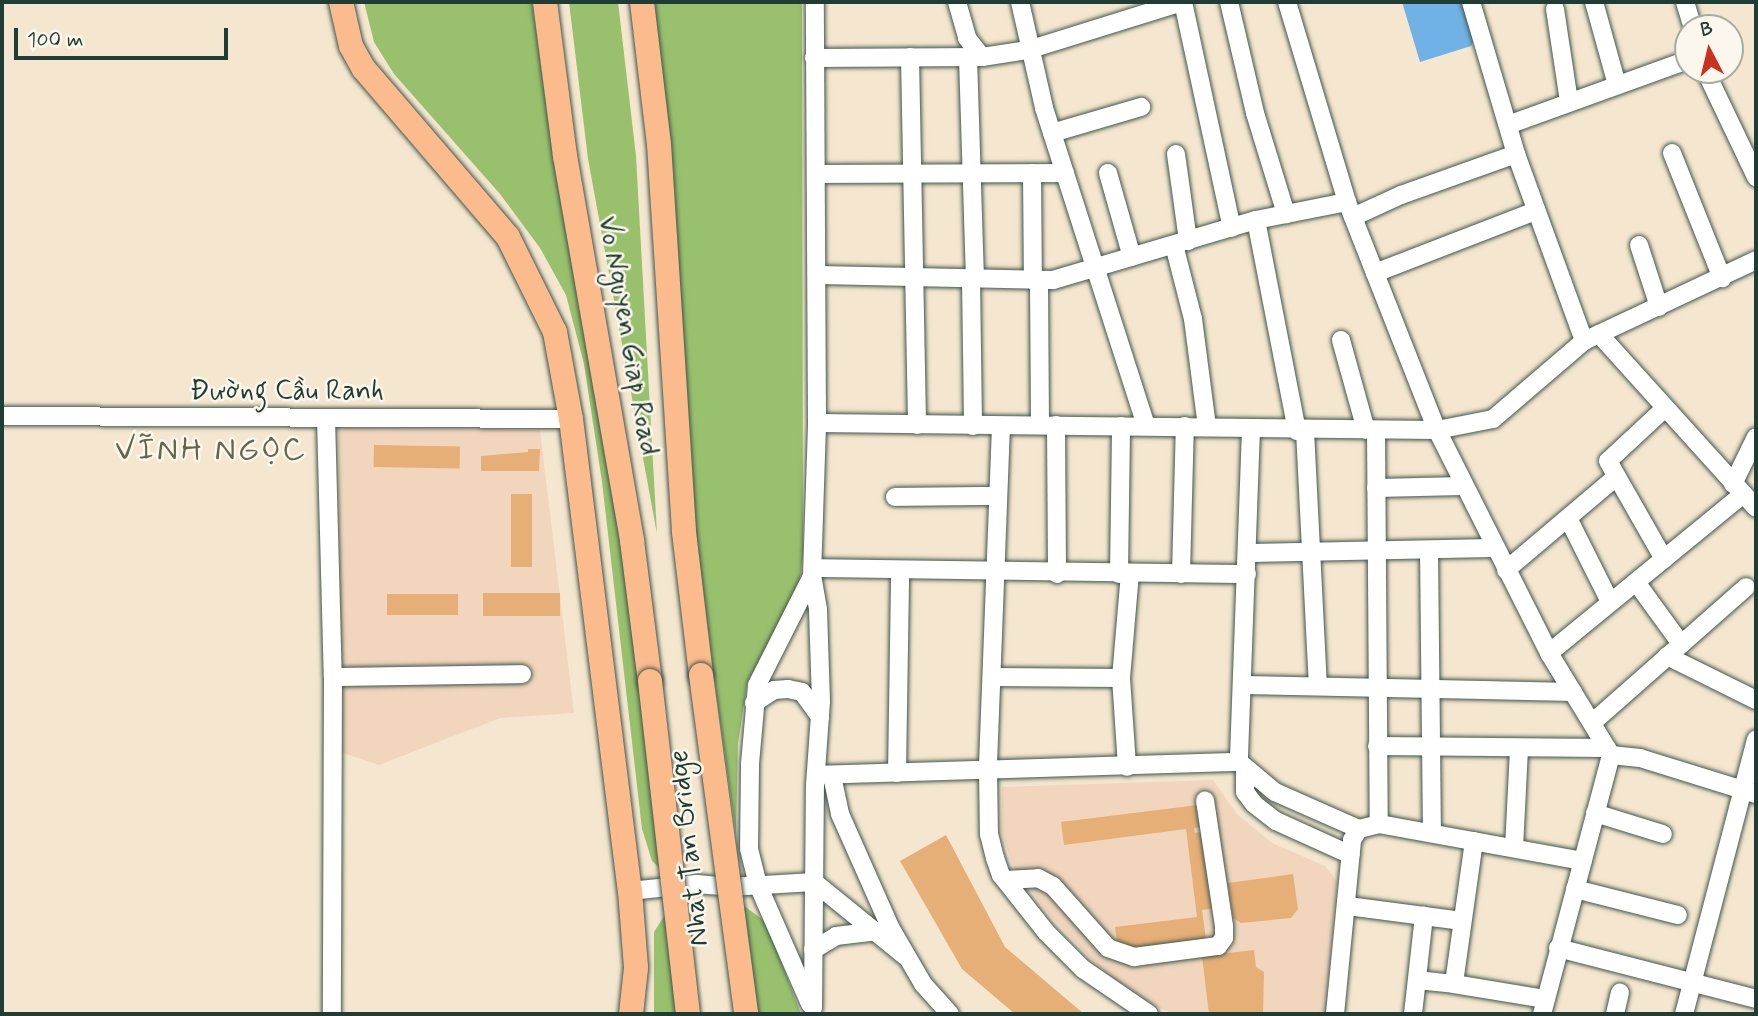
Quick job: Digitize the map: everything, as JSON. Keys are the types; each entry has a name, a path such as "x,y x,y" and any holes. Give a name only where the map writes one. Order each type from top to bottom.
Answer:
{"highway":[{"path":"341,2 351,46 364,69 508,237 524,261 555,332 572,419 630,891 636,968 631,1014"},
{"name":"Vo Nguyen Giap Road","path":"544,2 632,541 650,681"},
{"name":"Vo Nguyen Giap Road","path":"642,2 659,144 684,532 701,675"},
{"path":"701,675 746,1014"},
{"name":"Nhat Tan Bridge","path":"701,675 738,1014"},
{"path":"650,681 662,862 681,1014"},
{"name":"Nhat Tan Bridge","path":"650,681 688,1014"}],"street":[{"path":"814,1011 814,882 824,776 818,609 813,572 817,423 815,2"},
{"path":"957,2 975,57 971,173 973,426"},
{"path":"1020,2 1028,50 1052,133 1146,426"},
{"path":"814,58 975,57 1028,50 1182,2 1232,228"},
{"path":"1229,2 1255,113 1286,214"},
{"path":"1287,2 1350,209 1437,430 1549,653 1609,751 1544,1007 1454,984 1417,980"},
{"path":"1471,2 1516,154 1536,211 1592,338 1664,409 1756,508"},
{"path":"1594,2 1617,85"},
{"path":"1555,9 1569,102"},
{"path":"911,57 918,278 917,425"},
{"path":"1507,125 1674,65"},
{"path":"1712,84 1756,177"},
{"path":"1052,133 1140,107"},
{"path":"1672,153 1722,278"},
{"path":"1176,154 1181,243 1208,427"},
{"path":"817,275 1036,281 1094,268 1255,220 1286,214 1350,209 1401,195 1516,154"},
{"path":"1032,173 1036,281 1057,574"},
{"path":"816,174 1065,173"},
{"path":"1108,173 1132,257"},
{"path":"1374,273 1536,211"},
{"path":"1255,220 1301,431 1314,552 1318,687"},
{"path":"1639,245 1659,307"},
{"path":"817,423 1185,426 1301,431 1437,430 1493,419 1592,338 1756,260"},
{"path":"1341,340 1371,430 1376,488 1379,824"},
{"path":"1664,409 1610,454 1615,478 1664,559"},
{"name":"Đường Cầu Ranh","path":"2,416 572,419"},
{"path":"326,418 333,677 332,1014"},
{"path":"1001,426 993,573 989,834 1005,880 1083,969 1149,1014"},
{"path":"1121,426 1124,574 1121,678 1127,767"},
{"path":"1181,574 1185,426"},
{"path":"1251,429 1242,765 1245,792 1254,804 1276,821 1351,855"},
{"path":"1549,653 1664,559 1738,489 1756,437"},
{"path":"1506,570 1615,478"},
{"path":"1376,488 1464,486"},
{"path":"895,497 997,496"},
{"path":"1568,518 1610,602"},
{"path":"1248,553 1494,548"},
{"path":"1429,550 1433,689 1432,833"},
{"path":"813,572 1247,574"},
{"path":"813,572 790,628 766,660 754,703 750,849 758,885 814,1011"},
{"path":"897,773 900,572"},
{"path":"1636,582 1681,644"},
{"path":"1592,722 1746,587"},
{"path":"1667,656 1756,700"},
{"path":"333,677 522,674"},
{"path":"993,677 1121,678"},
{"path":"1244,685 1573,692"},
{"path":"754,703 774,690 789,689 802,692 820,717"},
{"path":"1684,1014 1750,792 1756,739"},
{"path":"1377,746 1609,751 1750,792"},
{"path":"1514,848 1519,748"},
{"path":"824,776 1242,765 1275,793 1359,829 1379,824 1583,861"},
{"path":"824,776 858,861 905,956"},
{"path":"1005,880 1038,878 1053,886 1108,948 1121,953 1134,957 1218,946 1224,938 1223,926 1205,800"},
{"path":"1595,813 1663,834"},
{"path":"1335,1014 1348,906 1351,855 1359,829"},
{"path":"1454,984 1474,841"},
{"path":"697,884 750,849"},
{"path":"630,891 697,884 814,882 878,931 905,956 950,1014"},
{"path":"1575,889 1678,915"},
{"path":"1348,906 1462,921"},
{"path":"1413,1014 1424,916"},
{"path":"813,950 836,936 878,931"},
{"path":"1558,948 1693,980 1756,999"},
{"path":"1615,1014 1620,993"}],"shaded area":[{"path":"339,428 540,430 574,713 500,718 379,765 340,752"},
{"path":"1213,780 1237,814 1272,843 1325,866 1337,881 1325,1014 1172,1014 1131,993 1093,961 1047,912 1013,866 1001,830 1002,787"}],"green space":[{"path":"364,2 532,2 553,153 622,534 663,871 652,861 642,829 602,482 584,364 566,295 540,248 500,194 394,74 374,42"},
{"path":"569,2 618,2 636,156 657,534 588,159"},
{"path":"653,2 802,2 803,553 799,589 747,684 738,744 736,833 693,529"},
{"path":"740,903 766,922 801,1014 754,1014"},
{"path":"668,910 680,1014 654,1014 654,932"}],"water":[{"path":"1402,2 1462,2 1474,40 1471,46 1420,62"}],"building":[{"path":"374,445 460,447 460,468 374,467"},
{"path":"528,449 540,449 539,471 481,471 481,456 528,452"},
{"path":"511,494 532,494 532,567 511,567"},
{"path":"483,593 560,593 560,616 483,616"},
{"path":"387,594 458,594 458,615 387,615"},
{"path":"1198,805 1201,827 1194,828 1195,833 1206,831 1216,908 1202,910 1206,939 1118,950 1115,927 1197,917 1186,829 1064,845 1061,822"},
{"path":"946,835 1005,947 1084,1014 1015,1014 962,969 900,861"},
{"path":"1293,874 1298,909 1291,918 1241,923 1233,918 1228,883"},
{"path":"1254,950 1256,967 1264,972 1263,1014 1209,1014 1202,956"}],"district":[{"name":"VĨNH NGỌC","path":"211,450"}]}
